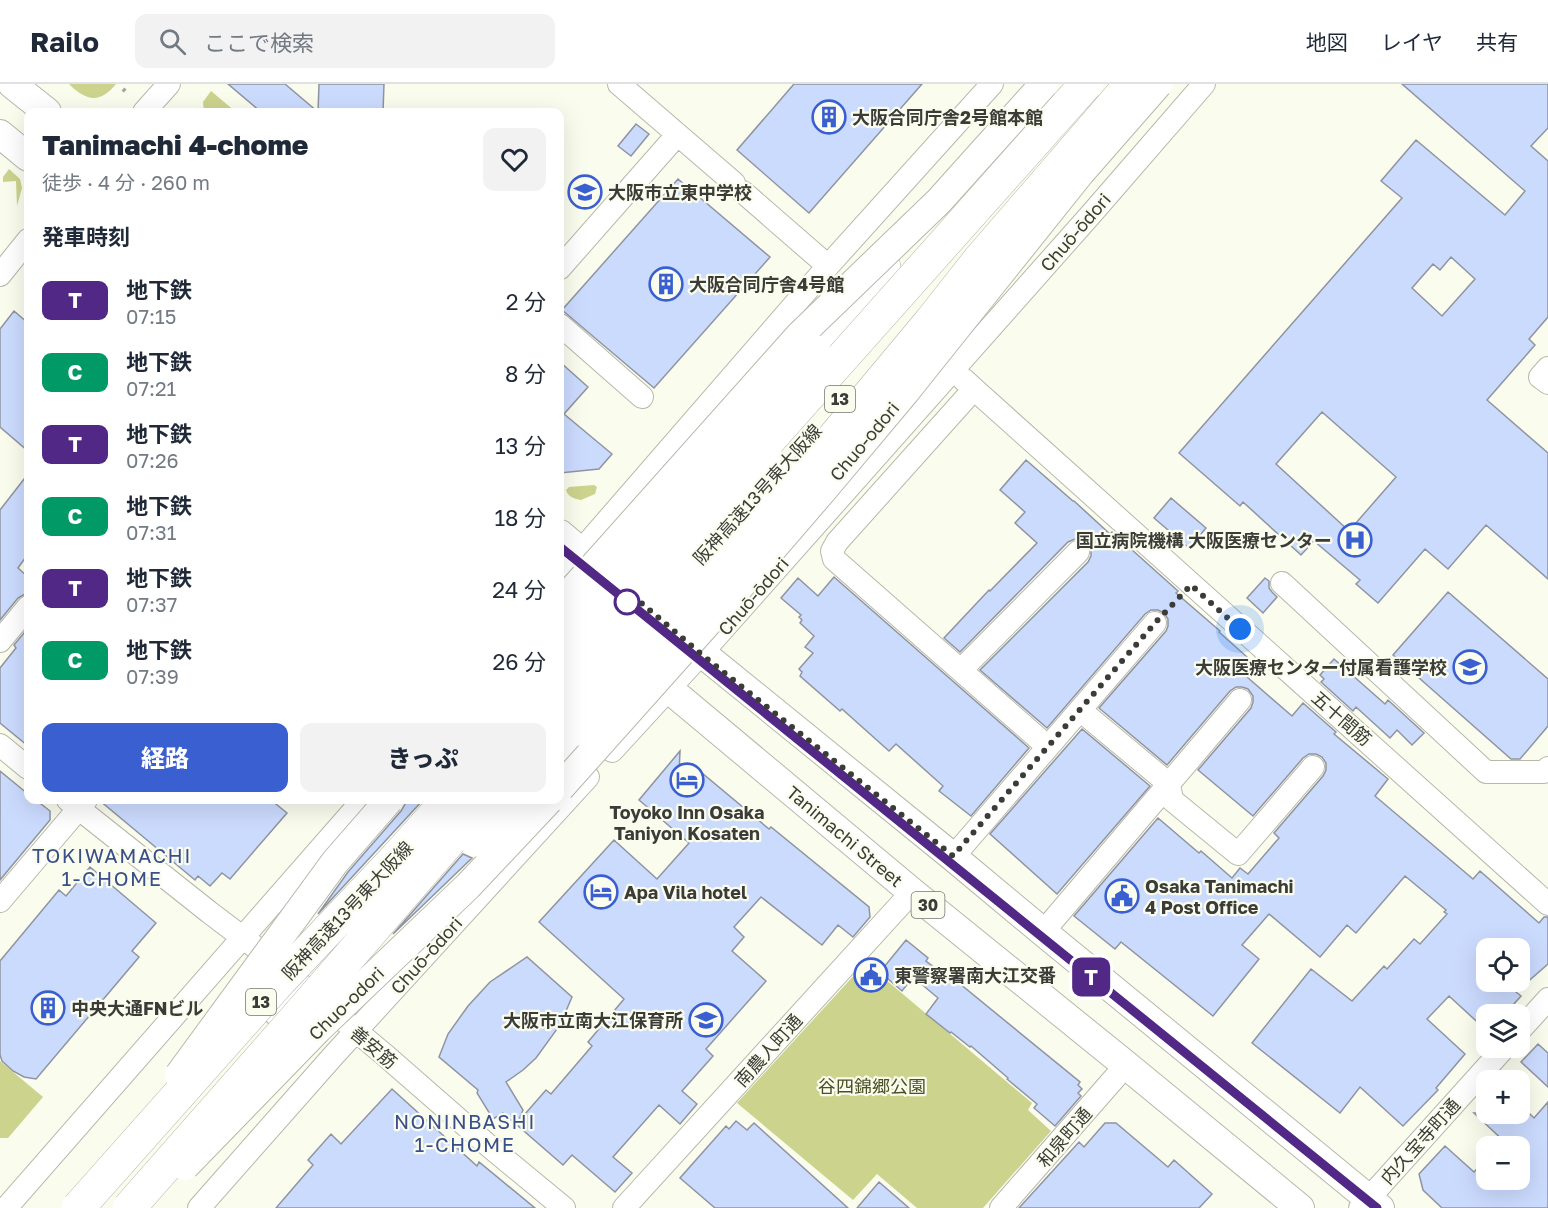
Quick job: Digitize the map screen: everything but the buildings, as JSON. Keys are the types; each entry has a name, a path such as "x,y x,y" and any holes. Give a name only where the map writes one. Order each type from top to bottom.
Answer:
{"highway":[{"name":"阪神高速13号東大阪線","path":"564,671 1086,84"},
{"name":"阪神高速13号東大阪線","path":"564,711 1122,84"},
{"path":"564,747 798,481 979,260 1131,84"},
{"path":"564,632 814,351 939,201"},
{"path":"293,994 384,843 417,804"},
{"name":"阪神高速13号東大阪線","path":"129,1208 397,856 444,804"},
{"name":"阪神高速13号東大阪線","path":"77,1205 293,994 480,804"},
{"path":"293,994 458,860 510,804"}],"main road":[{"path":"12,84 42,108"},
{"path":"564,597 800,335 939,201 1044,84"},
{"name":"Chuo-odori","path":"564,784 729,600 823,490 906,391 1080,172 1158,84"},
{"path":"0,134 24,154"},
{"path":"569,542 701,654 953,856 1369,1205"},
{"name":"Tanimachi Street","path":"564,604 1300,1208"},
{"path":"77,1205 179,1075 335,862 386,804"},
{"name":"Chuo-odori","path":"145,1208 318,1029 468,886 545,804"}],"street":[{"path":"148,108 169,84"},
{"path":"619,84 828,266"},
{"path":"564,560 569,542 828,266 992,84"},
{"name":"Chuō-ōdori","path":"564,803 701,654 1093,212 1203,84"},
{"path":"564,263 678,135"},
{"path":"0,275 24,245"},
{"path":"564,329 642,397"},
{"path":"1548,368 1540,377 1548,383"},
{"name":"五十間筋","path":"952,370 1548,904"},
{"path":"974,389 837,542 832,551 838,563 1048,747"},
{"path":"961,670 1078,552"},
{"path":"1282,583 1486,772 1544,772 1548,768"},
{"path":"0,641 24,612"},
{"path":"953,856 1155,623"},
{"path":"1043,932 1239,700"},
{"path":"1080,710 1169,784 1172,800 1239,854 1313,767"},
{"path":"0,745 24,765"},
{"path":"0,902 76,804"},
{"name":"善安筋","path":"80,804 242,937 293,994 356,1031 564,1208"},
{"path":"8,1204 359,804"},
{"name":"Chuō-ōdori","path":"199,1208 356,1031 563,804"},
{"name":"南農人町通","path":"624,1208 912,892"},
{"path":"293,994 323,960"},
{"path":"1530,1019 1548,999"},
{"name":"内久宝寺町通","path":"1369,1205 1496,1058"},
{"name":"和泉町通","path":"1001,1208 1126,1065"}],"path":[{"path":"123,89 128,94"}],"green space":[{"path":"69,84 116,84 104,95 93,98 81,94"},
{"path":"211,91 231,108 204,108 203,102"},
{"path":"9,169 20,179 22,188 17,206 16,181 3,182 3,177"},
{"path":"594,485 597,487 595,494 581,500 570,496 566,490 569,487"},
{"name":"谷四錦郷公園","path":"857,972 875,988 885,979 1032,1103 1028,1110 1051,1131 983,1208 917,1208 877,1174 853,1200 737,1103"},
{"path":"0,1061 43,1097 8,1138 0,1138"}],"metro line":[{"name":"T","path":"564,550 1377,1208"}],"place":[{"name":"大阪合同庁舎2号館本館","path":"829,117"},
{"name":"大阪市立東中学校","path":"585,192"},
{"name":"大阪合同庁舎4号館","path":"666,284"},
{"name":"国立病院機構 大阪医療センター","path":"1355,540"},
{"name":"大阪医療センター付属看護学校","path":"1470,667"},
{"name":"Toyoko Inn Osaka Taniyon Kosaten","path":"687,780"},
{"name":"Apa Vila hotel","path":"601,892"},
{"name":"Osaka Tanimachi 4 Post Office","path":"1122,896"},
{"name":"東警察署南大江交番","path":"871,975"},
{"name":"中央大通FNビル","path":"48,1008"},
{"name":"大阪市立南大江保育所","path":"706,1020"}],"district":[{"name":"TOKIWAMACHI 1-CHOME","path":"112,866"},
{"name":"NONINBASHI 1-CHOME","path":"465,1132"}],"route":[{"path":"627,602 632,595 701,654 953,856 1155,623 1191,585 1240,629"}]}
